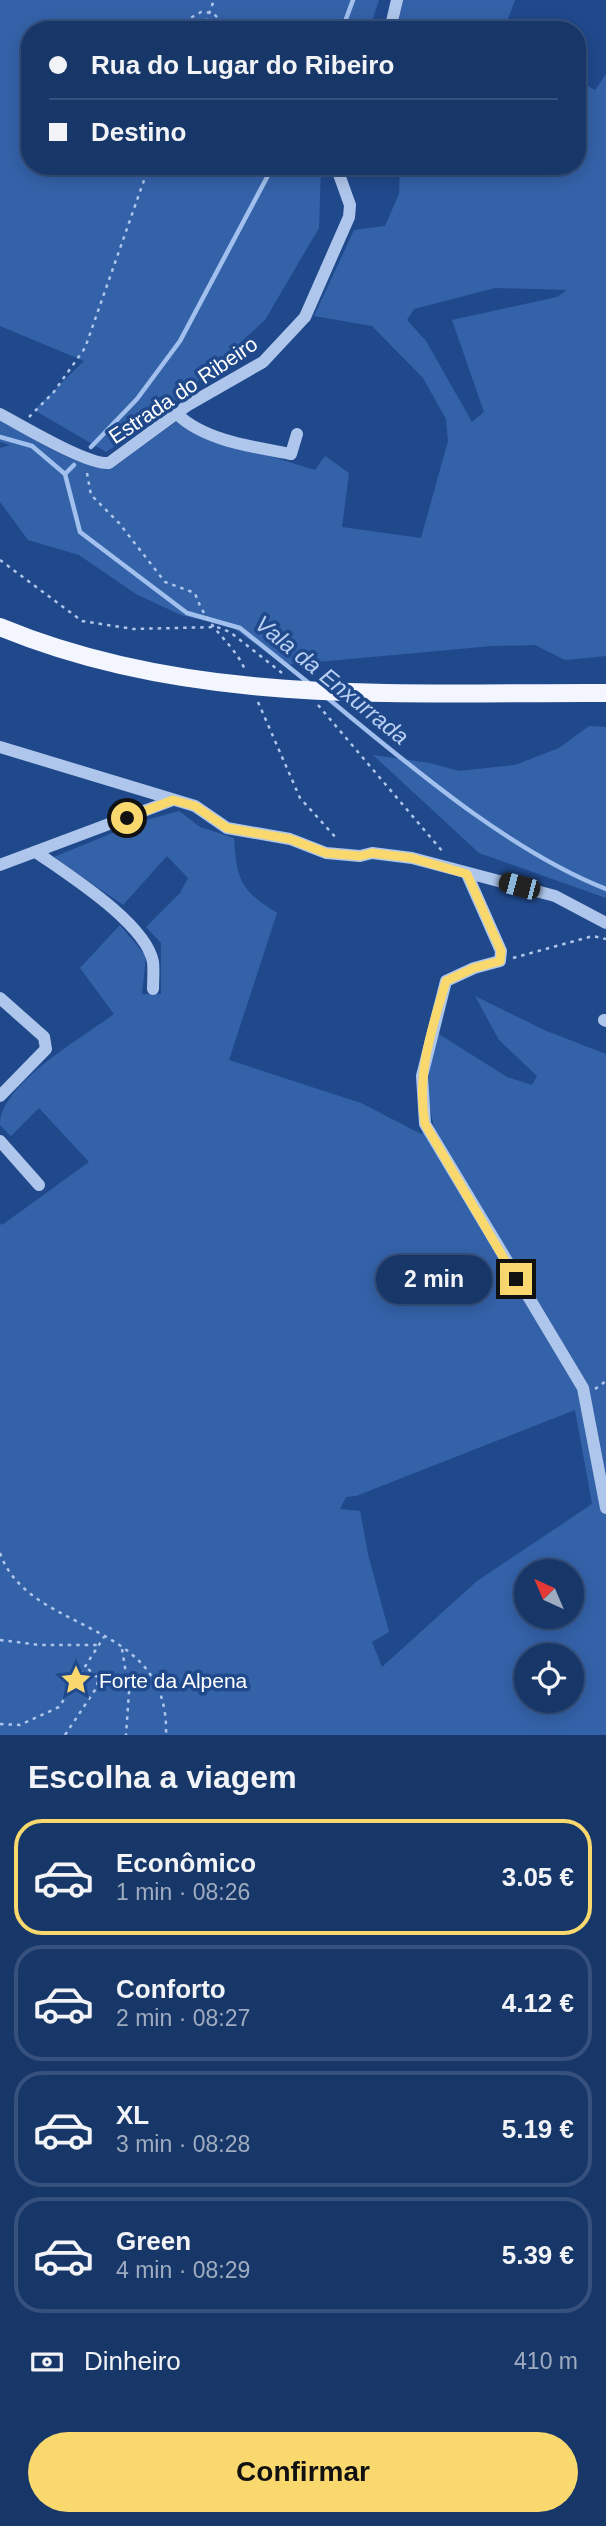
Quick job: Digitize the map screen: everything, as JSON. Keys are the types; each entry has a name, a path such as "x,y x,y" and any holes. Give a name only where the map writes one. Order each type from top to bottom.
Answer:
{"main road":[{"path":"0,627 100,660 215,684 383,693 606,693"}],"street":[{"path":"392,21 397,0"},
{"name":"Estrada do Ribeiro","path":"0,414 100,464 109,463 212,390 263,362 305,317 349,217 350,205 339,175"},
{"path":"177,414 187,423 217,436 291,453 297,435"},
{"path":"0,747 195,806 227,828 290,839 326,853 372,853 412,858 555,895 606,923"},
{"path":"0,865 173,800"},
{"path":"36,852 94,893 130,924 153,960 153,989"},
{"path":"467,874 501,951 500,961 474,968 446,981 422,1076 425,1124 583,1388 606,1508"},
{"path":"0,998 44,1037 46,1049 0,1096"},
{"path":"0,1142 39,1185"}],"path":[{"path":"206,21 214,0"},
{"path":"182,21 190,16 209,13 220,21"},
{"path":"23,426 85,348 146,175"},
{"path":"85,457 91,495 119,523 165,582 195,593 201,611 211,627 241,660 246,672"},
{"path":"0,559 82,621 133,629 211,627 230,632 283,674"},
{"path":"256,697 300,798 354,855"},
{"path":"310,698 442,851 467,874"},
{"path":"500,961 593,936 606,939"},
{"path":"0,1553 13,1577 44,1602 122,1648 152,1673 163,1698 166,1735"},
{"path":"0,1724 20,1726 59,1707 104,1637"},
{"path":"0,1640 40,1646 97,1645"},
{"path":"122,1648 127,1660 125,1672 130,1692 127,1735"},
{"path":"65,1735 97,1687 98,1678 86,1668"}],"shaded area":[{"path":"0,0 379,0 372,21 21,21 21,175 321,175 319,228 265,320 159,417 106,452 34,410 84,361 0,326"},
{"path":"403,0 515,0 507,21 399,21"},
{"path":"606,74 606,656 565,660 535,645 492,646 284,665 232,627 181,615 136,594 79,555 28,540 0,502 0,448 10,445 0,442 0,419 56,452 87,464 103,466 118,464 176,422 205,436 315,470 325,456 349,473 342,527 421,538 448,441 446,419 423,378 372,326 314,316 354,230 385,226 399,194 400,175 586,175 586,85 595,90","holes":["495,288 567,290 557,297 452,320 484,412 472,422 426,341 407,320 414,309"]},
{"path":"589,726 606,727 606,898 479,853 373,755 430,763 459,771 515,765 559,748"},
{"path":"179,811 200,827 234,838 239,874 243,883 255,897 277,913 229,1060 361,1103 421,1134 434,1127 427,1095 434,1031 507,1077 532,1085 537,1076 499,1040 475,996 544,1030 606,1054 606,1735 0,1735 0,1223 2,1225 89,1162 39,1108 11,1136 0,1125 4,1109 28,1078 114,1014 80,968 120,925 146,956 142,994 161,994 161,943 146,927 180,893 188,878 167,856 123,905 54,857 139,822","holes":["575,1410 592,1504 477,1581 382,1667 372,1642 389,1632 368,1554 360,1511 340,1509 346,1497 356,1496"]}],"waterway":[{"path":"345,21 353,0"},
{"path":"91,447 137,399 180,341 268,175"},
{"name":"Vala da Enxurrada","path":"0,437 32,446 65,474 80,532 187,613 240,628 310,684"},
{"path":"65,474 74,465"},
{"name":"Vala da Enxurrada","path":"325,696 424,776 495,828 532,852 606,889"}],"place":[{"name":"Forte da Alpena","path":"76,1680"}],"route":[{"path":"127,818 173,800 195,806 227,828 290,839 326,853 360,856 372,853 412,858 467,874 501,951 500,961 474,968 446,981 433,1023 422,1076 421,1102 425,1124 516,1279"}]}
